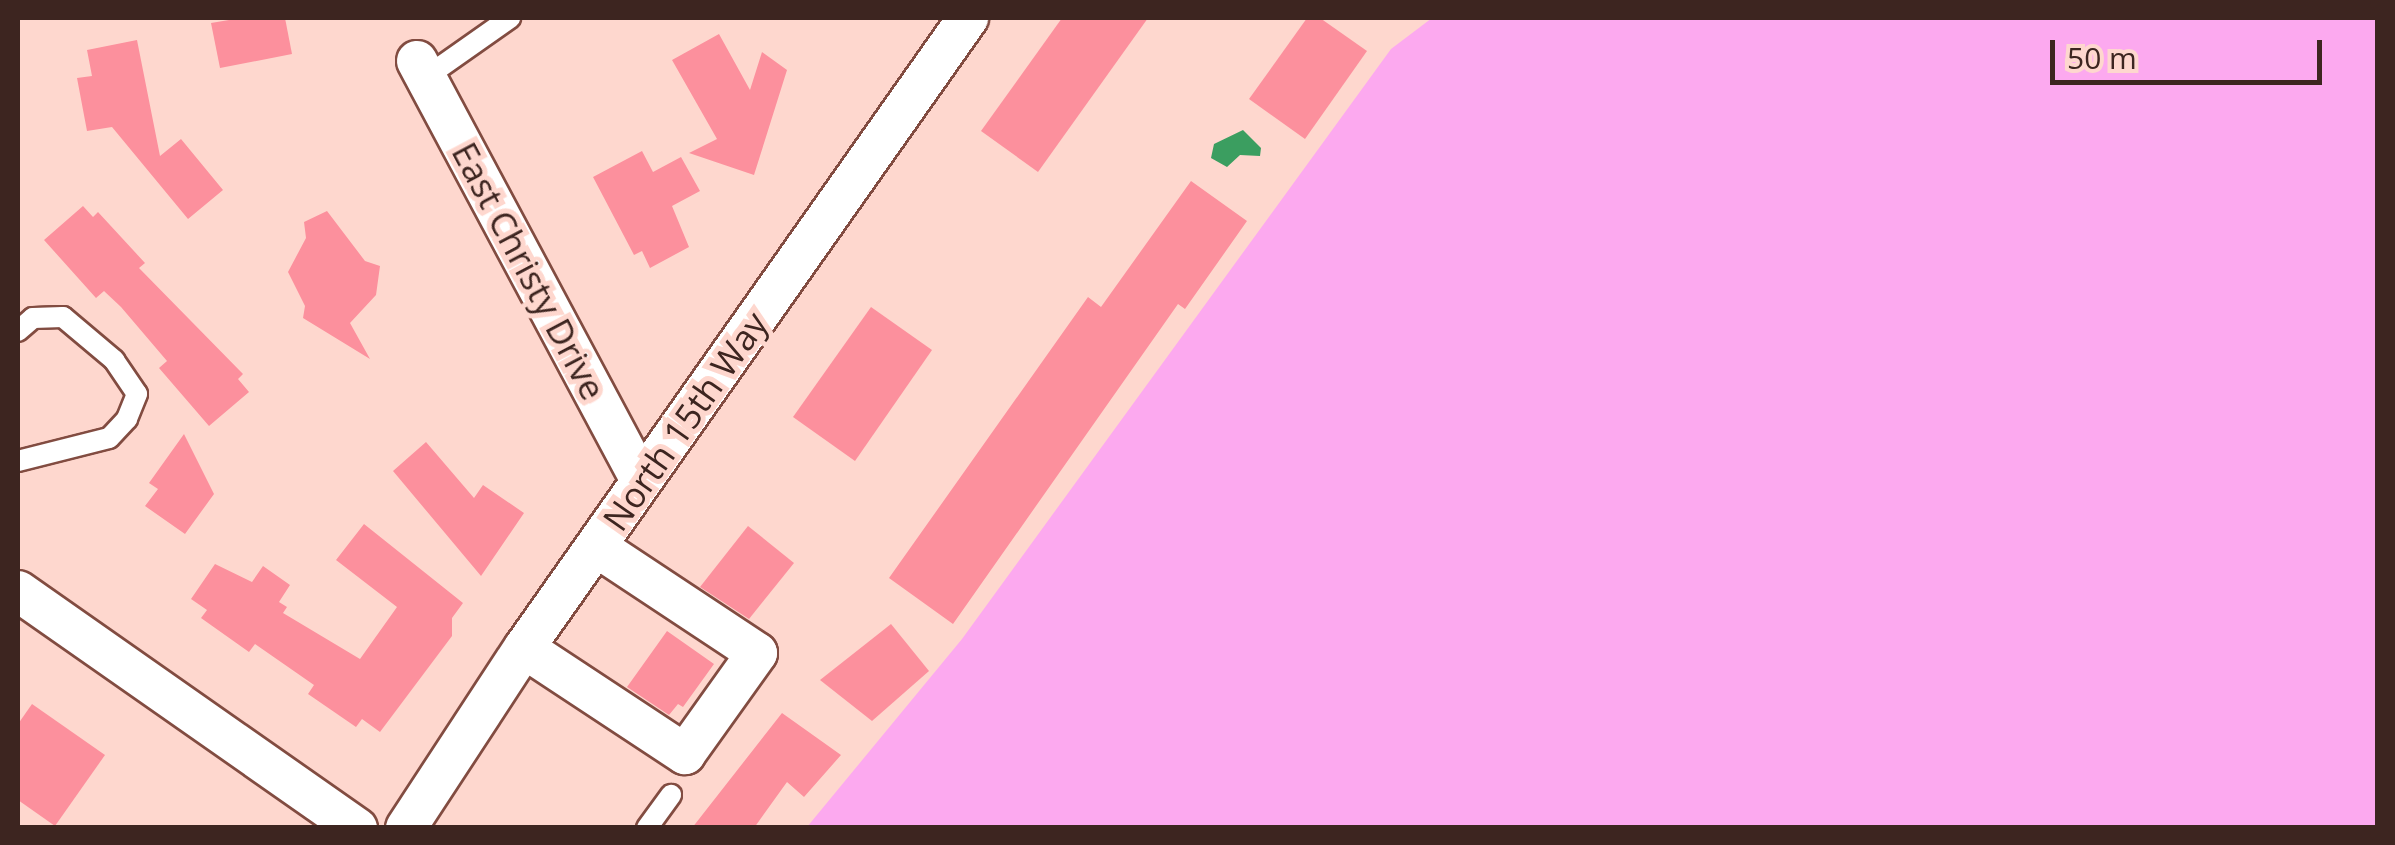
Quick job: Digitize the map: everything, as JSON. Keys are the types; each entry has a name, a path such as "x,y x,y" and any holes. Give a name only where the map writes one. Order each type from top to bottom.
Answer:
{"street":[{"name":"North 15th Way","path":"406,828 524,648 968,18"},
{"name":"East Christy Drive","path":"421,69 641,481"},
{"path":"524,648 684,754 695,740 756,653 596,547"},
{"path":"18,590 357,828"}],"lane":[{"path":"421,69 510,18"},
{"path":"18,331 33,318 63,317 114,360 137,394 128,419 109,438 18,462"},
{"path":"648,828 672,795"}],"shaded area":[{"path":"1432,18 2377,18 2377,827 807,827 962,639 1391,49"},
{"path":"1243,130 1261,148 1260,156 1240,155 1227,167 1211,158 1214,144"}],"building":[{"path":"285,18 292,54 220,68 211,23"},
{"path":"1062,18 1148,18 1038,172 981,131"},
{"path":"1307,18 1320,18 1367,51 1305,139 1249,99"},
{"path":"719,34 750,90 762,52 787,70 754,175 689,153 717,139 672,60"},
{"path":"137,40 160,156 181,139 223,190 188,219 112,127 87,131 77,78 92,76 87,50"},
{"path":"642,151 653,172 681,157 700,191 672,206 689,247 650,268 642,251 634,255 593,177"},
{"path":"1191,181 1247,221 1185,309 1178,304 953,624 889,578 1088,297 1101,307"},
{"path":"83,206 93,217 98,212 145,263 139,268 243,374 238,379 249,392 209,426 159,368 167,361 121,307 104,291 96,298 44,240"},
{"path":"327,211 365,261 380,266 376,295 350,323 370,359 303,318 305,306 288,272 306,238 304,222"},
{"path":"871,307 932,350 855,461 793,417"},
{"path":"184,434 214,494 185,534 145,506 158,489 149,483"},
{"path":"426,442 474,498 483,485 524,513 481,576 393,471"},
{"path":"364,524 463,603 452,618 452,636 380,732 362,719 356,727 308,694 314,685 255,644 249,652 201,618 207,610 191,599 215,564 252,582 263,566 290,585 279,602 287,607 283,613 360,659 397,607 336,560"},
{"path":"748,526 794,563 749,619 700,587"},
{"path":"891,624 929,671 872,721 820,680"},
{"path":"667,631 714,664 683,707 678,704 669,715 627,687"},
{"path":"32,704 105,755 55,826 18,800 18,724"},
{"path":"782,713 841,755 804,797 787,782 754,828 692,828"}]}
